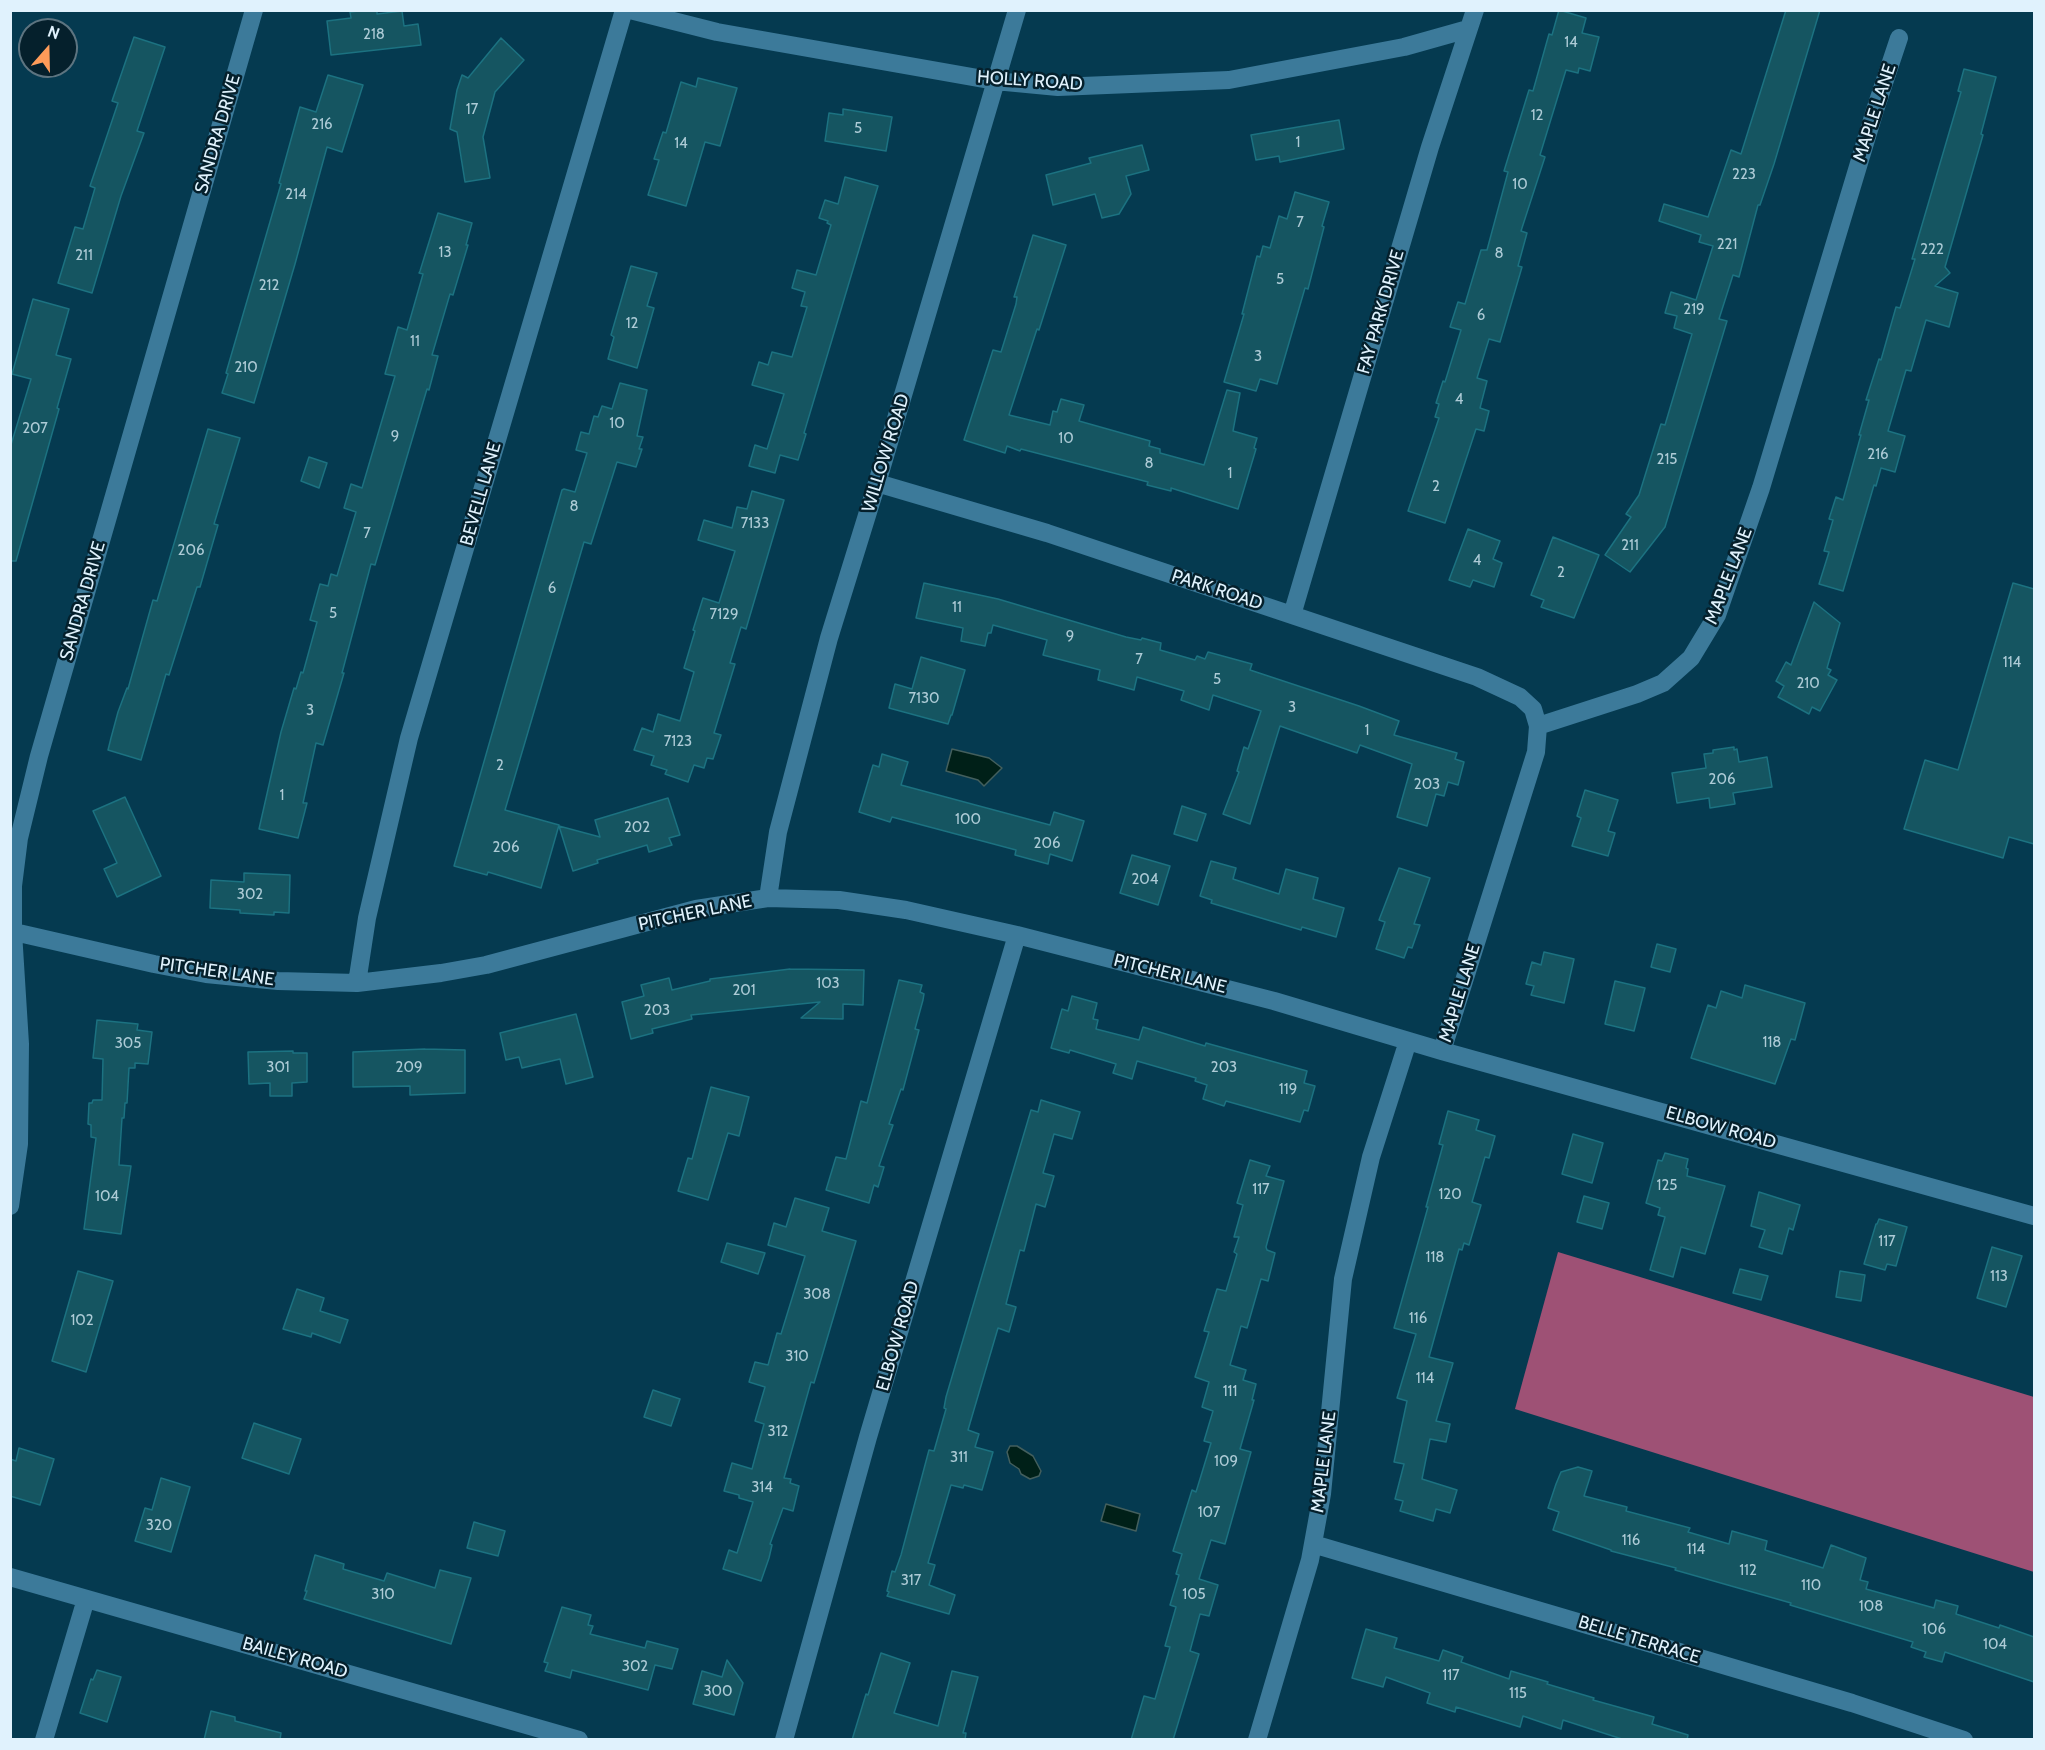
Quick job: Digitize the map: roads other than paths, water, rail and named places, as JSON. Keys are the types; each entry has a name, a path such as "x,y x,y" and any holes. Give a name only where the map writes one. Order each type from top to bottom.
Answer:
{"street":[{"name":"SANDRA DRIVE","path":"10,1206 19,1144 20,1044 12,931 13,886 19,838 39,756 254,10"},
{"name":"BEVELL LANE","path":"357,983 367,918 409,738 624,10"},
{"name":"HOLLY ROAD","path":"630,10 717,32 996,81 1058,87 1229,80 1404,46 1468,29"},
{"name":"WILLOW ROAD","path":"768,898 778,832 829,638 1017,10"},
{"name":"FAY PARK DRIVE","path":"1292,615 1430,147 1475,10"},
{"name":"MAPLE LANE","path":"1442,1051 1536,752 1538,726 1637,694 1663,683 1691,658 1717,615 1761,488 1875,110 1899,38"},
{"name":"PARK ROAD","path":"877,483 1047,533 1478,677 1520,697 1533,709 1538,726"},
{"name":"PITCHER LANE","path":"12,931 206,974 278,981 357,983 486,965 696,909 768,898 839,900 906,910 1017,935 1274,1001 1408,1041"},
{"name":"ELBOW ROAD","path":"784,1740 868,1437 1017,935"},
{"name":"MAPLE LANE","path":"1257,1740 1313,1544 1322,1494 1343,1279 1371,1156 1408,1041"},
{"name":"ELBOW ROAD","path":"1408,1041 2034,1216"},
{"name":"BELLE TERRACE","path":"1313,1544 1852,1703 1964,1740"},
{"name":"BAILEY ROAD","path":"10,1577 549,1735 579,1740"},
{"path":"44,1740 86,1599"}]}
